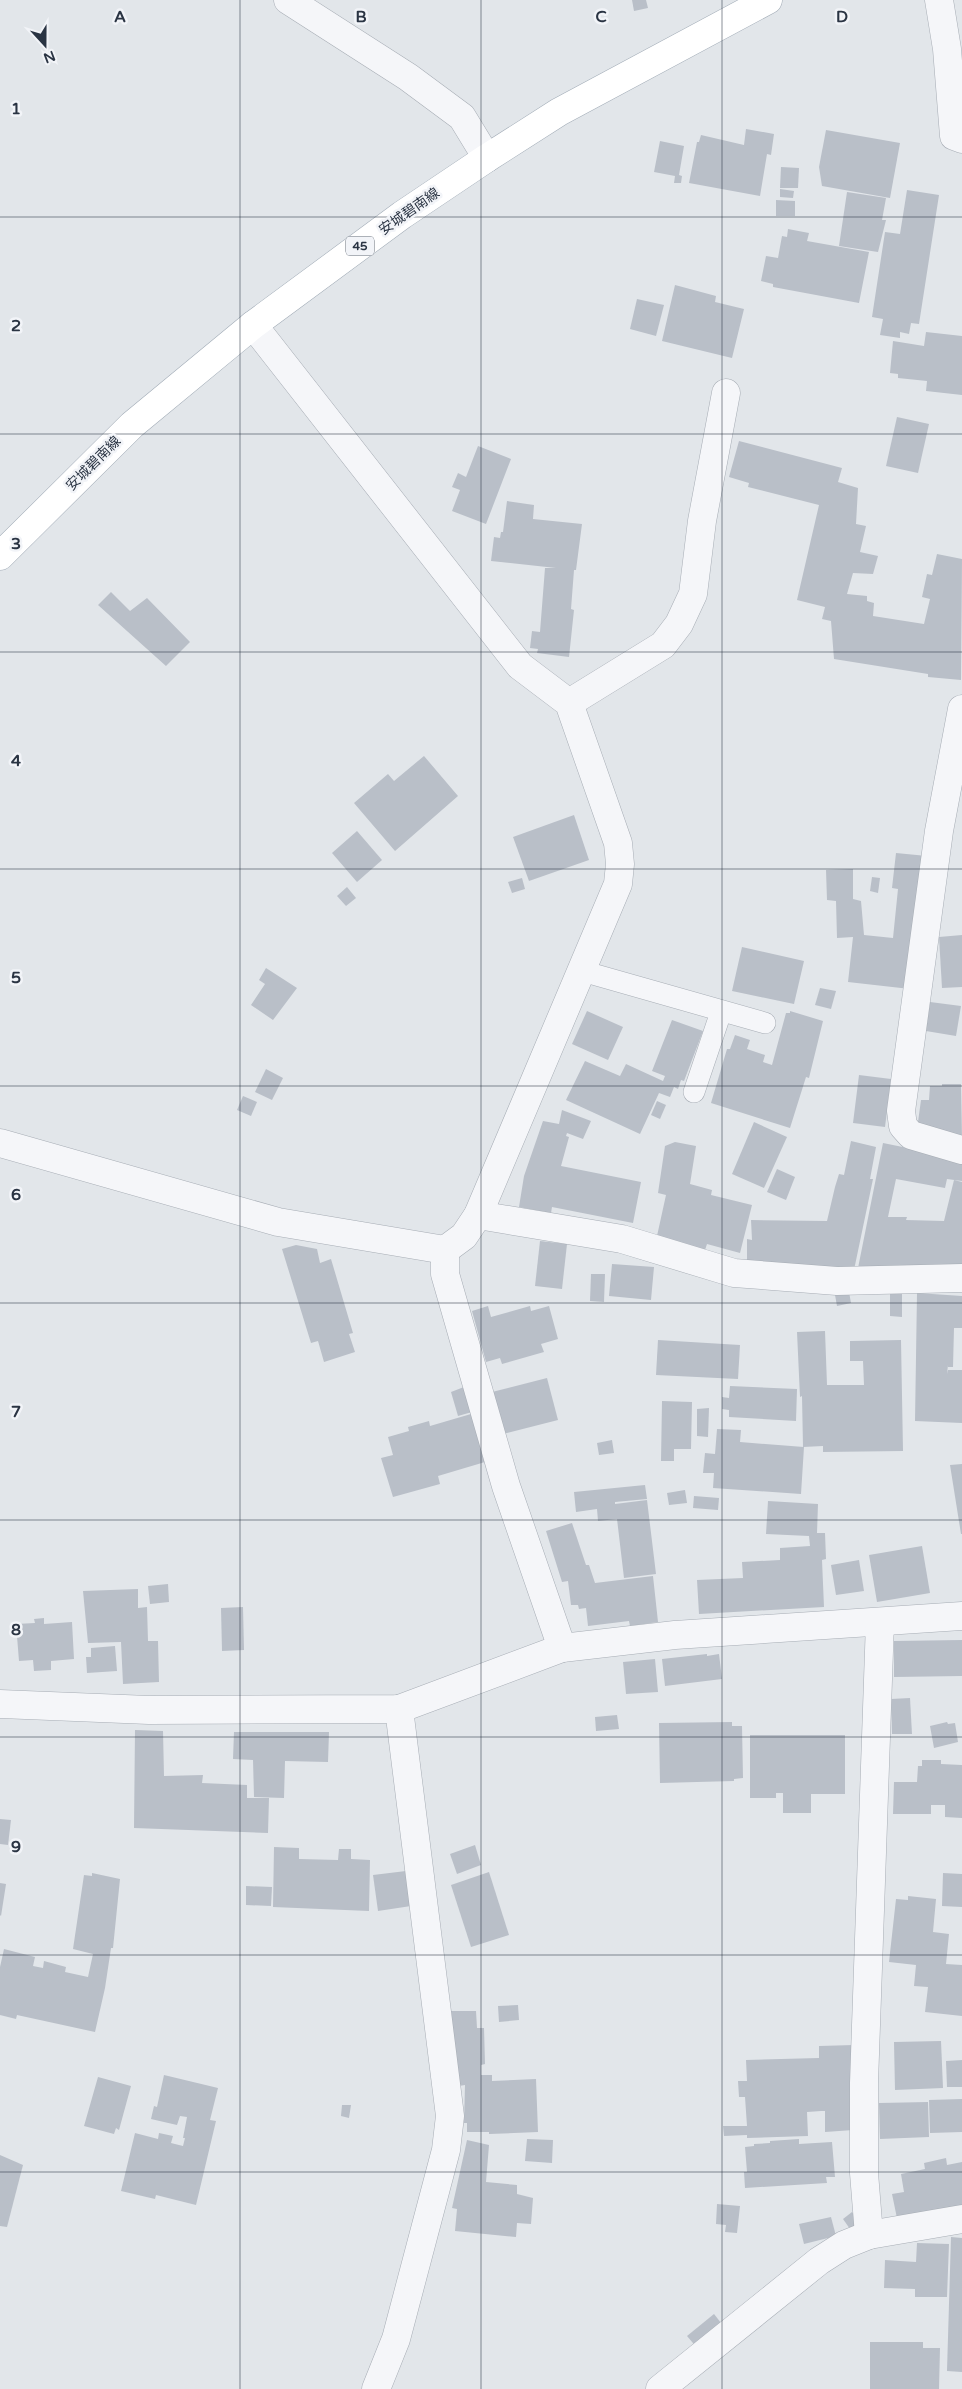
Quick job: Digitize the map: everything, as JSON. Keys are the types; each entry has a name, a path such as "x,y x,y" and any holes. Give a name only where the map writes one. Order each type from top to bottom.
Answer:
{"main road":[{"name":"安城碧南線","path":"0,556 132,424 253,325 402,215 487,158 568,108 768,0"}],"street":[{"path":"288,0 408,77 462,117 487,158"},
{"path":"939,0 947,50 954,136 962,139"},
{"path":"0,1143 278,1222 445,1250 464,1236 478,1215 618,884 620,864 618,843 569,703 520,666 253,325"},
{"path":"569,703 663,646 679,624 693,594 702,521 726,393"},
{"path":"962,709 939,831 901,1111 903,1126 911,1135 962,1150"},
{"path":"478,1215 622,1238 734,1273 837,1281 962,1278"},
{"path":"445,1250 445,1274 506,1486 562,1648"},
{"path":"0,1704 149,1710 399,1709 562,1648 675,1635 962,1616"},
{"path":"869,2235 864,2172 864,2083 880,1622"},
{"path":"376,2389 396,2339 446,2150 450,2116 399,1709"},
{"path":"660,2389 844,2245 869,2235 962,2219"}],"lane":[{"path":"582,971 765,1023"},
{"path":"694,1092 721,1012"}],"building":[{"path":"632,0 646,0 648,8 634,11"},
{"path":"746,129 774,134 771,155 767,154 760,196 689,183 697,142 699,142 701,135 744,145"},
{"path":"826,130 900,143 890,198 822,186 819,167"},
{"path":"660,141 684,146 679,175 682,176 681,183 674,183 675,176 654,172"},
{"path":"781,167 799,168 798,188 780,188"},
{"path":"780,189 794,191 793,198 780,197"},
{"path":"907,190 939,195 919,324 911,323 909,334 900,332 900,338 880,335 883,319 872,317 885,232 900,234"},
{"path":"847,192 886,198 882,220 886,220 878,252 839,246"},
{"path":"776,200 795,201 795,216 776,216"},
{"path":"788,229 809,233 807,241 869,252 859,303 773,287 773,284 761,281 766,256 778,258 782,236 787,237"},
{"path":"675,285 716,296 715,302 744,309 732,358 662,341"},
{"path":"637,299 664,305 656,336 630,329"},
{"path":"926,332 962,336 962,395 926,391 927,381 898,378 898,374 890,373 893,341 924,346"},
{"path":"897,417 929,424 918,473 886,466"},
{"path":"739,441 842,468 838,482 858,488 856,524 866,526 860,552 878,556 873,574 853,573 847,594 867,596 867,601 874,603 873,616 924,624 930,599 922,597 927,574 932,575 937,554 962,559 961,680 928,677 928,674 834,659 831,621 822,619 825,607 797,600 819,505 748,487 749,483 729,477"},
{"path":"478,446 511,459 486,524 452,511 460,490 452,487 458,473 466,477"},
{"path":"507,501 534,505 533,519 582,524 576,570 574,570 571,609 574,610 569,657 537,653 538,649 530,648 532,631 540,632 545,568 556,568 491,561 494,537 500,538 501,532 503,532"},
{"path":"111,592 130,611 147,598 190,642 166,666 98,605"},
{"path":"424,756 458,796 395,851 354,803 388,774 394,781"},
{"path":"574,815 589,860 529,881 513,837"},
{"path":"357,831 382,860 357,882 332,853"},
{"path":"896,853 927,856 910,989 848,982 853,937 837,938 836,901 827,900 826,870 853,869 853,899 861,901 864,935 893,938 898,889 892,888"},
{"path":"872,877 880,878 878,893 870,891"},
{"path":"522,878 525,889 512,893 508,882"},
{"path":"347,887 356,898 346,906 337,896"},
{"path":"962,935 962,987 942,988 939,937"},
{"path":"742,947 804,961 794,1004 732,991"},
{"path":"266,968 297,988 273,1020 251,1005 265,984 259,980"},
{"path":"820,988 836,991 831,1009 815,1005"},
{"path":"930,1002 961,1006 956,1036 926,1031"},
{"path":"587,1011 623,1027 608,1060 572,1044"},
{"path":"790,1011 823,1021 809,1078 806,1077 790,1128 711,1103 727,1049 730,1049 735,1035 750,1040 747,1049 765,1055 763,1062 772,1065 786,1013 790,1013"},
{"path":"672,1020 703,1031 684,1081 681,1080 678,1089 674,1087 670,1097 659,1093 640,1134 566,1100 585,1061 620,1076 626,1064 663,1081 665,1076 652,1071"},
{"path":"266,1069 283,1078 272,1100 255,1092"},
{"path":"859,1075 891,1079 885,1127 853,1123"},
{"path":"942,1084 961,1084 962,1140 934,1137 918,1122 921,1100 929,1100 930,1086 942,1086"},
{"path":"243,1096 257,1102 251,1116 237,1110"},
{"path":"657,1101 666,1105 660,1119 651,1115"},
{"path":"562,1110 591,1121 583,1139 567,1133 566,1136 569,1137 561,1166 641,1182 633,1223 552,1207 551,1213 519,1207 524,1176 543,1121 559,1124"},
{"path":"754,1122 787,1137 764,1188 732,1174"},
{"path":"851,1141 876,1147 870,1179 873,1179 854,1270 747,1265 747,1239 752,1240 751,1220 827,1221 839,1174 844,1175"},
{"path":"675,1142 696,1146 690,1184 712,1190 711,1195 752,1205 740,1253 707,1244 705,1250 657,1236 666,1195 658,1193 665,1146"},
{"path":"883,1143 962,1159 962,1181 947,1179 945,1188 896,1179 888,1217 907,1217 906,1220 944,1221 954,1180 962,1182 962,1269 858,1268"},
{"path":"777,1169 795,1177 786,1200 767,1192"},
{"path":"540,1241 567,1244 562,1289 535,1286"},
{"path":"296,1245 317,1249 320,1263 331,1259 353,1333 349,1334 355,1352 324,1362 318,1341 311,1343 282,1249"},
{"path":"612,1264 654,1267 651,1300 609,1296"},
{"path":"591,1274 605,1274 604,1302 590,1301"},
{"path":"890,1290 902,1290 902,1317 890,1316"},
{"path":"849,1292 851,1303 837,1306 835,1295"},
{"path":"917,1293 962,1296 962,1328 954,1328 953,1367 948,1367 948,1365 947,1374 948,1370 962,1370 962,1423 915,1421"},
{"path":"488,1306 491,1317 530,1306 531,1311 549,1306 558,1339 541,1344 544,1352 502,1364 500,1358 486,1362 472,1311"},
{"path":"825,1331 827,1385 864,1385 863,1361 850,1361 850,1341 901,1340 903,1451 823,1452 823,1446 803,1447 802,1396 800,1397 797,1332"},
{"path":"658,1340 740,1345 738,1379 656,1375"},
{"path":"547,1378 558,1420 503,1434 492,1392"},
{"path":"730,1386 797,1389 796,1421 729,1417 729,1410 722,1409 722,1397 729,1398"},
{"path":"464,1387 472,1412 458,1416 451,1392"},
{"path":"662,1401 692,1402 691,1449 674,1449 674,1461 661,1461"},
{"path":"709,1408 708,1437 697,1436 697,1409"},
{"path":"471,1414 485,1462 438,1476 440,1484 393,1497 381,1458 393,1455 388,1437 409,1431 408,1427 429,1421 430,1426"},
{"path":"717,1429 741,1430 740,1442 804,1447 801,1494 713,1488 714,1473 703,1473 705,1453 715,1454"},
{"path":"612,1440 614,1453 599,1455 597,1443"},
{"path":"962,1464 962,1534 961,1534 950,1465"},
{"path":"645,1485 647,1499 615,1502 615,1504 647,1500 656,1574 624,1578 617,1519 598,1521 597,1509 576,1512 574,1492"},
{"path":"685,1490 687,1503 669,1505 667,1493"},
{"path":"694,1496 719,1498 718,1510 693,1508"},
{"path":"768,1501 818,1504 817,1533 825,1533 826,1559 822,1560 824,1607 699,1614 697,1580 743,1578 742,1562 780,1560 780,1548 810,1546 809,1536 766,1534"},
{"path":"572,1523 586,1565 589,1565 595,1583 653,1576 658,1622 630,1626 629,1621 588,1626 586,1608 579,1609 578,1605 571,1605 568,1581 562,1582 546,1531"},
{"path":"922,1546 930,1593 877,1602 869,1555"},
{"path":"859,1560 864,1591 836,1595 831,1565"},
{"path":"168,1584 169,1602 150,1604 148,1586"},
{"path":"138,1589 138,1608 147,1607 148,1641 158,1641 159,1682 123,1684 121,1642 88,1643 83,1591"},
{"path":"243,1607 244,1650 222,1651 221,1608"},
{"path":"44,1618 44,1624 72,1622 74,1659 51,1661 51,1670 34,1671 33,1660 19,1661 16,1624 35,1623 34,1619"},
{"path":"962,1640 962,1676 894,1677 894,1641"},
{"path":"115,1646 117,1671 87,1673 86,1657 91,1657 91,1648"},
{"path":"707,1654 707,1656 719,1654 722,1679 665,1686 662,1659"},
{"path":"655,1659 658,1692 626,1694 623,1662"},
{"path":"910,1698 912,1734 892,1734 891,1699"},
{"path":"617,1715 619,1729 596,1731 595,1717"},
{"path":"732,1722 732,1726 742,1726 743,1778 734,1779 734,1781 660,1783 659,1723"},
{"path":"947,1722 948,1724 955,1723 958,1742 934,1748 930,1726"},
{"path":"135,1730 163,1731 164,1776 203,1775 202,1783 247,1785 247,1798 269,1798 268,1833 134,1828"},
{"path":"234,1732 329,1732 328,1762 285,1761 284,1798 254,1797 253,1760 233,1759"},
{"path":"750,1735 845,1735 845,1794 811,1794 811,1813 783,1813 783,1793 776,1793 776,1798 750,1798"},
{"path":"922,1760 941,1760 941,1764 962,1765 962,1818 945,1817 945,1805 931,1805 931,1814 893,1814 894,1782 917,1782 918,1766 922,1766"},
{"path":"0,1819 11,1820 8,1845 0,1844"},
{"path":"475,1845 481,1865 457,1874 450,1854"},
{"path":"274,1847 299,1848 299,1859 338,1860 339,1849 351,1849 351,1859 370,1860 369,1911 273,1907"},
{"path":"406,1871 411,1906 378,1911 373,1875"},
{"path":"489,1872 509,1935 471,1947 451,1885"},
{"path":"92,1873 120,1879 113,1948 111,1948 105,1988 95,2032 17,2015 16,2019 0,2015 0,1967 4,1949 35,1957 33,1966 43,1968 44,1961 66,1967 65,1972 88,1977 93,1954 73,1949 84,1875 92,1876"},
{"path":"943,1873 962,1874 962,1907 942,1906"},
{"path":"0,1883 6,1884 1,1916 0,1915"},
{"path":"246,1886 272,1887 271,1906 246,1905"},
{"path":"908,1896 936,1899 933,1932 949,1934 946,1964 962,1965 962,2016 925,2012 928,1987 914,1986 916,1965 889,1962 896,1899 908,1900"},
{"path":"518,2005 519,2020 499,2022 498,2006"},
{"path":"451,2011 476,2011 477,2028 484,2028 485,2064 481,2065 481,2075 492,2075 492,2081 536,2079 538,2132 489,2134 489,2132 467,2132 467,2123 464,2123 465,2085 459,2086"},
{"path":"941,2041 943,2088 895,2090 894,2042"},
{"path":"854,2045 853,2130 825,2132 825,2111 821,2111 807,2112 808,2136 747,2138 747,2135 724,2136 723,2126 747,2126 745,2097 739,2097 738,2081 747,2081 746,2060 819,2058 819,2046"},
{"path":"962,2060 962,2087 947,2087 946,2061"},
{"path":"164,2075 218,2088 210,2120 216,2121 196,2205 156,2195 155,2199 121,2191 135,2133 158,2139 159,2133 173,2136 171,2143 183,2146 187,2117 180,2116 177,2125 151,2119 154,2106 157,2107"},
{"path":"98,2077 131,2086 119,2130 116,2128 114,2134 84,2126"},
{"path":"962,2099 962,2132 930,2133 929,2100"},
{"path":"928,2102 929,2137 880,2139 879,2103"},
{"path":"342,2105 351,2105 349,2118 341,2116"},
{"path":"527,2139 553,2140 552,2163 525,2161"},
{"path":"799,2139 799,2144 832,2142 835,2177 826,2177 827,2183 745,2188 744,2172 747,2172 745,2147 754,2146 754,2144 770,2143 770,2141"},
{"path":"467,2140 489,2145 486,2182 517,2185 517,2194 533,2198 531,2224 517,2223 516,2237 455,2231 457,2209 452,2208"},
{"path":"0,2155 23,2165 7,2227 0,2226"},
{"path":"946,2158 947,2165 962,2162 962,2215 898,2223 892,2194 904,2192 901,2174 925,2169 924,2163"},
{"path":"717,2204 740,2206 737,2233 725,2232 726,2225 716,2224"},
{"path":"852,2212 859,2222 850,2229 843,2219"},
{"path":"831,2217 836,2236 804,2244 799,2224"},
{"path":"951,2237 962,2238 962,2372 947,2371"},
{"path":"917,2243 949,2244 947,2297 915,2297 915,2289 884,2288 885,2260 916,2262"},
{"path":"714,2314 725,2328 698,2349 687,2336"},
{"path":"870,2342 923,2342 923,2348 940,2348 939,2389 870,2389"}]}
